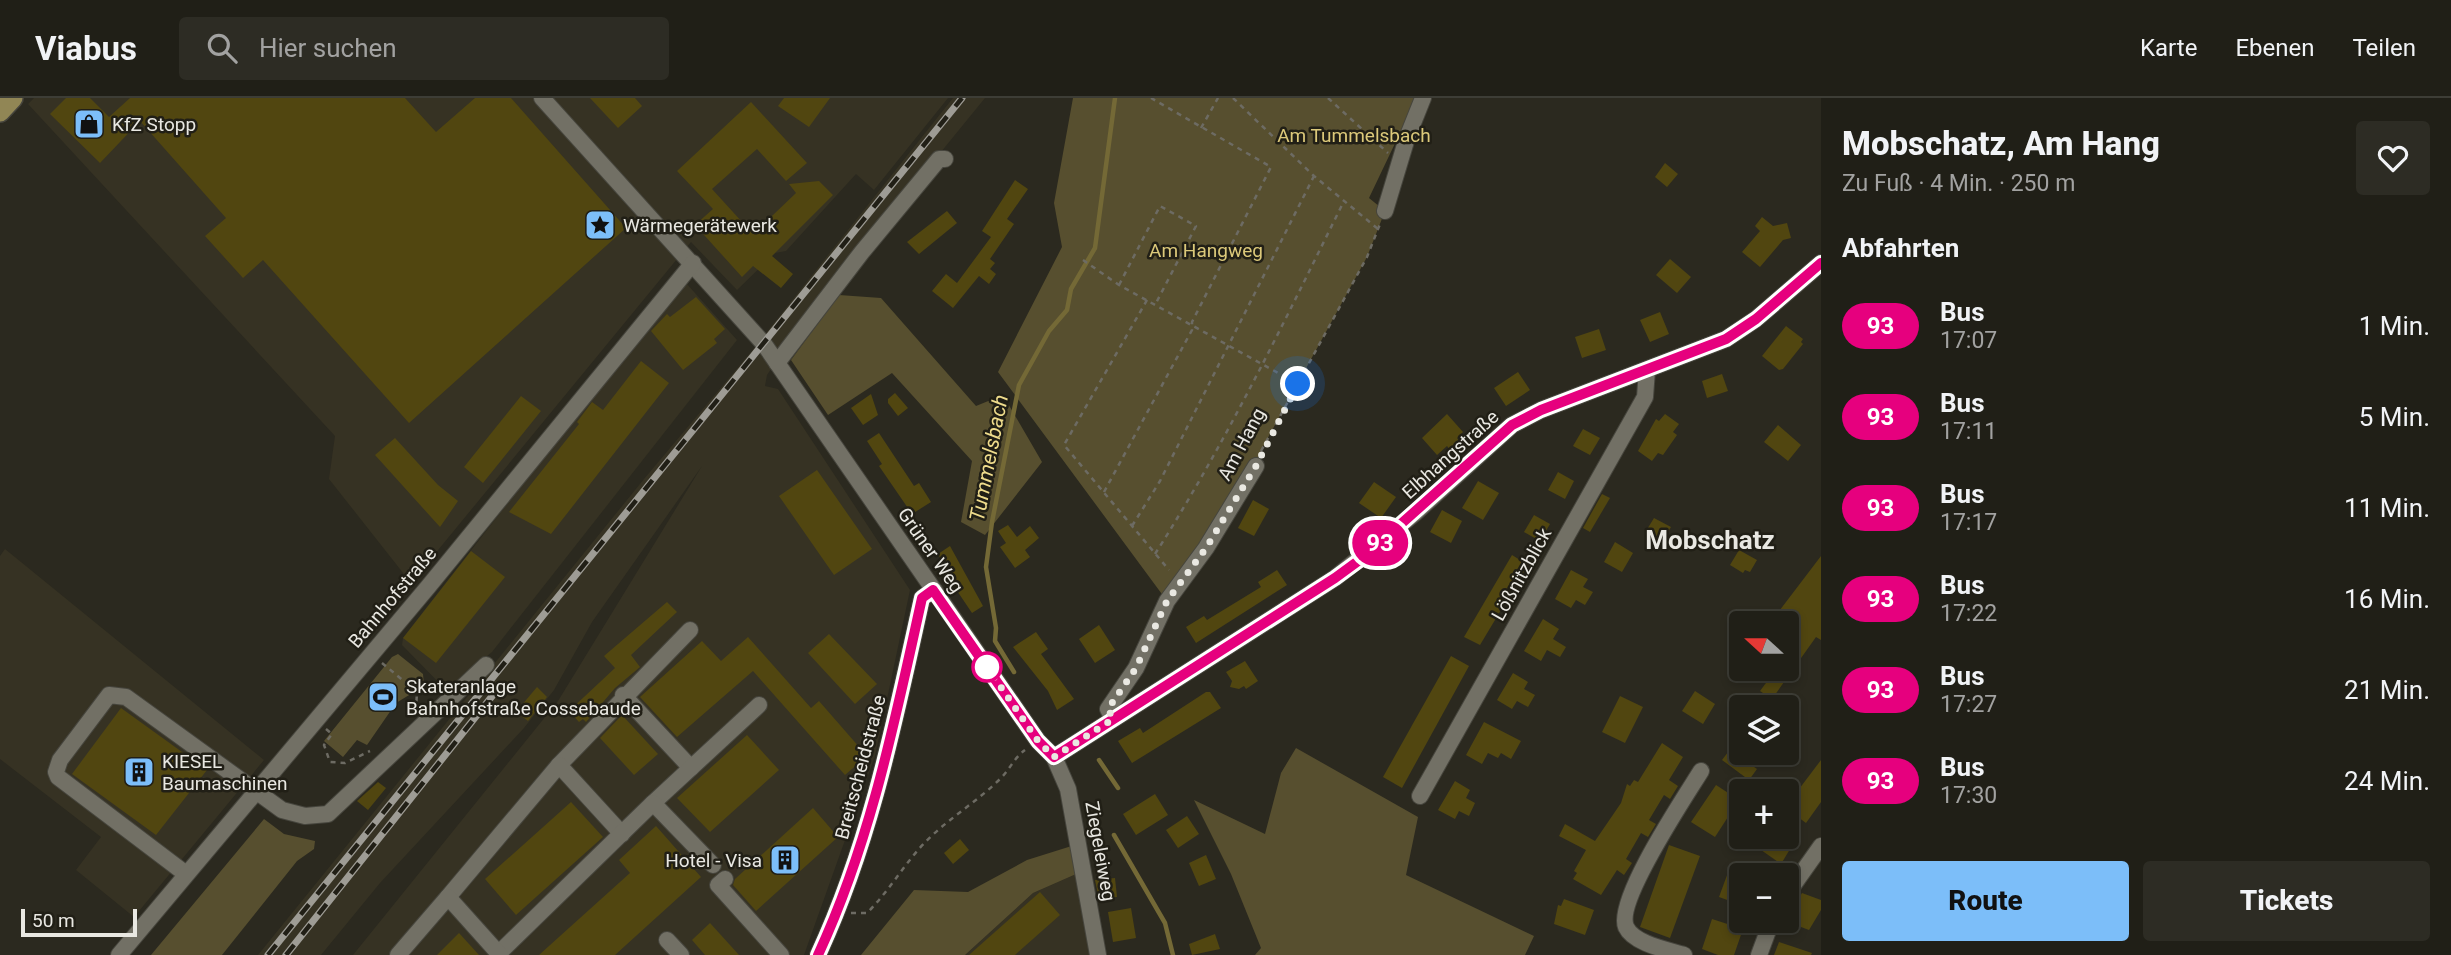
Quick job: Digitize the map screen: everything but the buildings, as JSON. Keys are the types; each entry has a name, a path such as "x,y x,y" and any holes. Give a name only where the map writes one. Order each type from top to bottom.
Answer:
{"main road":[{"path":"0,112 13,98"}],"street":[{"name":"Grüner Weg","path":"542,98 764,344 1038,741 1054,757"},
{"path":"1385,211 1423,98"},
{"path":"777,363 862,252 939,159 945,159"},
{"name":"Bahnhofstraße","path":"119,955 428,587 693,263"},
{"name":"Elbhangstraße","path":"1054,757 1301,601 1365,556 1512,425 1541,410 1741,331 1821,263"},
{"name":"Lößnitzblick","path":"1420,796 1645,397 1647,370"},
{"name":"Am Hang","path":"1113,719 1108,709 1136,668 1167,601 1206,548 1256,466"},
{"name":"Breitscheidstraße","path":"818,955 865,836 887,759 922,598 933,590"},
{"path":"398,955 559,765 623,695 690,630"},
{"path":"186,874 58,777 56,772 60,760 104,700 116,695 126,697 282,810 304,816 328,814 486,665"},
{"path":"623,695 691,768"},
{"path":"449,897 500,954 653,803 760,705"},
{"name":"Ziegeleiweg","path":"1054,757 1068,789 1098,955"},
{"path":"559,765 622,834"},
{"path":"1684,955 1634,936 1626,928 1625,918 1633,891 1653,850 1701,771"},
{"path":"653,803 712,865"},
{"path":"1799,877 1821,846"},
{"path":"725,879 718,885 781,955"},
{"path":"1759,955 1767,933"},
{"path":"667,940 681,955"}],"path":[{"path":"1104,492 1192,326 1271,167 1151,98"},
{"path":"1201,128 1218,98"},
{"path":"1233,98 1314,176 1378,229"},
{"path":"1328,98 1400,160"},
{"path":"1132,526 1160,481 1314,176"},
{"path":"1155,554 1189,502 1262,365 1344,201"},
{"path":"1119,285 1160,206 1184,219 1196,226 1155,305"},
{"name":"Am Hang","path":"1256,466 1367,257 1385,211"},
{"path":"1083,260 1119,285 1298,384"},
{"path":"1147,300 1064,445 1180,584"},
{"path":"385,666 417,692 414,714"},
{"path":"328,731 332,734 324,749 326,759 334,764 345,763 377,747"},
{"path":"837,912 867,913 891,889 918,850 962,808 1002,778 1014,758 1038,741"}],"shaded area":[{"path":"34,98 948,98 874,190 856,174 786,251 775,253 737,290 691,242 411,583 329,479 335,436 28,104"},
{"path":"953,98 985,98 804,320 767,375 765,386 778,389 910,590 875,756 804,955 353,955 558,701 702,466 592,622 554,690 524,728 380,883 321,955 258,955 644,479 751,352"},
{"path":"686,283 737,340 492,652 446,690 402,645 403,638 573,419"},
{"path":"5,549 264,760 134,917 76,870 101,837 0,759 0,556"},
{"path":"1083,871 1098,955 965,955 1033,893"}],"green space":[{"name":"Am Hangweg","path":"1073,98 1423,98 1407,138 1399,135 1369,198 1385,211 1367,257 1259,454 1256,466 1167,601 998,372 1062,247 1054,203"},
{"path":"839,295 881,298 976,406 1003,395 1042,462 985,535 961,522 972,461 892,373 828,415 791,360"},
{"name":"Skateranlage Bahnhofstraße Cossebaude","path":"398,654 423,674 424,686 396,703 367,745 357,740 343,757 324,741 392,657"},
{"path":"1296,748 1418,817 1406,875 1534,936 1525,955 1255,955 1261,948 1231,874 1194,800 1265,834 1281,773"},
{"path":"264,819 284,834 315,841 314,849 297,861 222,955 151,955"},
{"path":"1078,844 1083,871 1033,893 965,955 861,955 914,890 968,892 1027,860"}],"waterway":[{"name":"Tummelsbach","path":"1014,672 995,641 996,628 986,567 992,522 1019,385 1049,331 1067,310 1071,289 1095,248 1115,98"},
{"name":"Tummelsbach","path":"1099,760 1118,788"},
{"name":"Tummelsbach","path":"1114,835 1165,923 1173,955"}],"railway":[{"path":"268,955 962,98"},
{"path":"286,955 493,695"}],"bus line":[{"name":"93","path":"818,955 865,836 887,759 922,598 933,590 1038,741 1054,757 1335,578 1415,513 1512,425 1541,410 1726,339 1756,319 1821,263"}],"place":[{"name":"KfZ Stopp","path":"89,124"},
{"name":"Wärmegerätewerk","path":"600,225"},
{"name":"Skateranlage Bahnhofstraße Cossebaude","path":"383,697"},
{"name":"KIESEL Baumaschinen","path":"139,772"},
{"name":"Hotel - Visa","path":"785,860"}],"district":[{"name":"Mobschatz","path":"1710,540"}],"route":[{"path":"987,667 1038,741 1054,757 1113,719 1108,709 1136,668 1167,601 1206,548 1256,466 1259,454 1298,384"}],"park label":[{"name":"Am Tummelsbach","path":"1354,135"}]}
